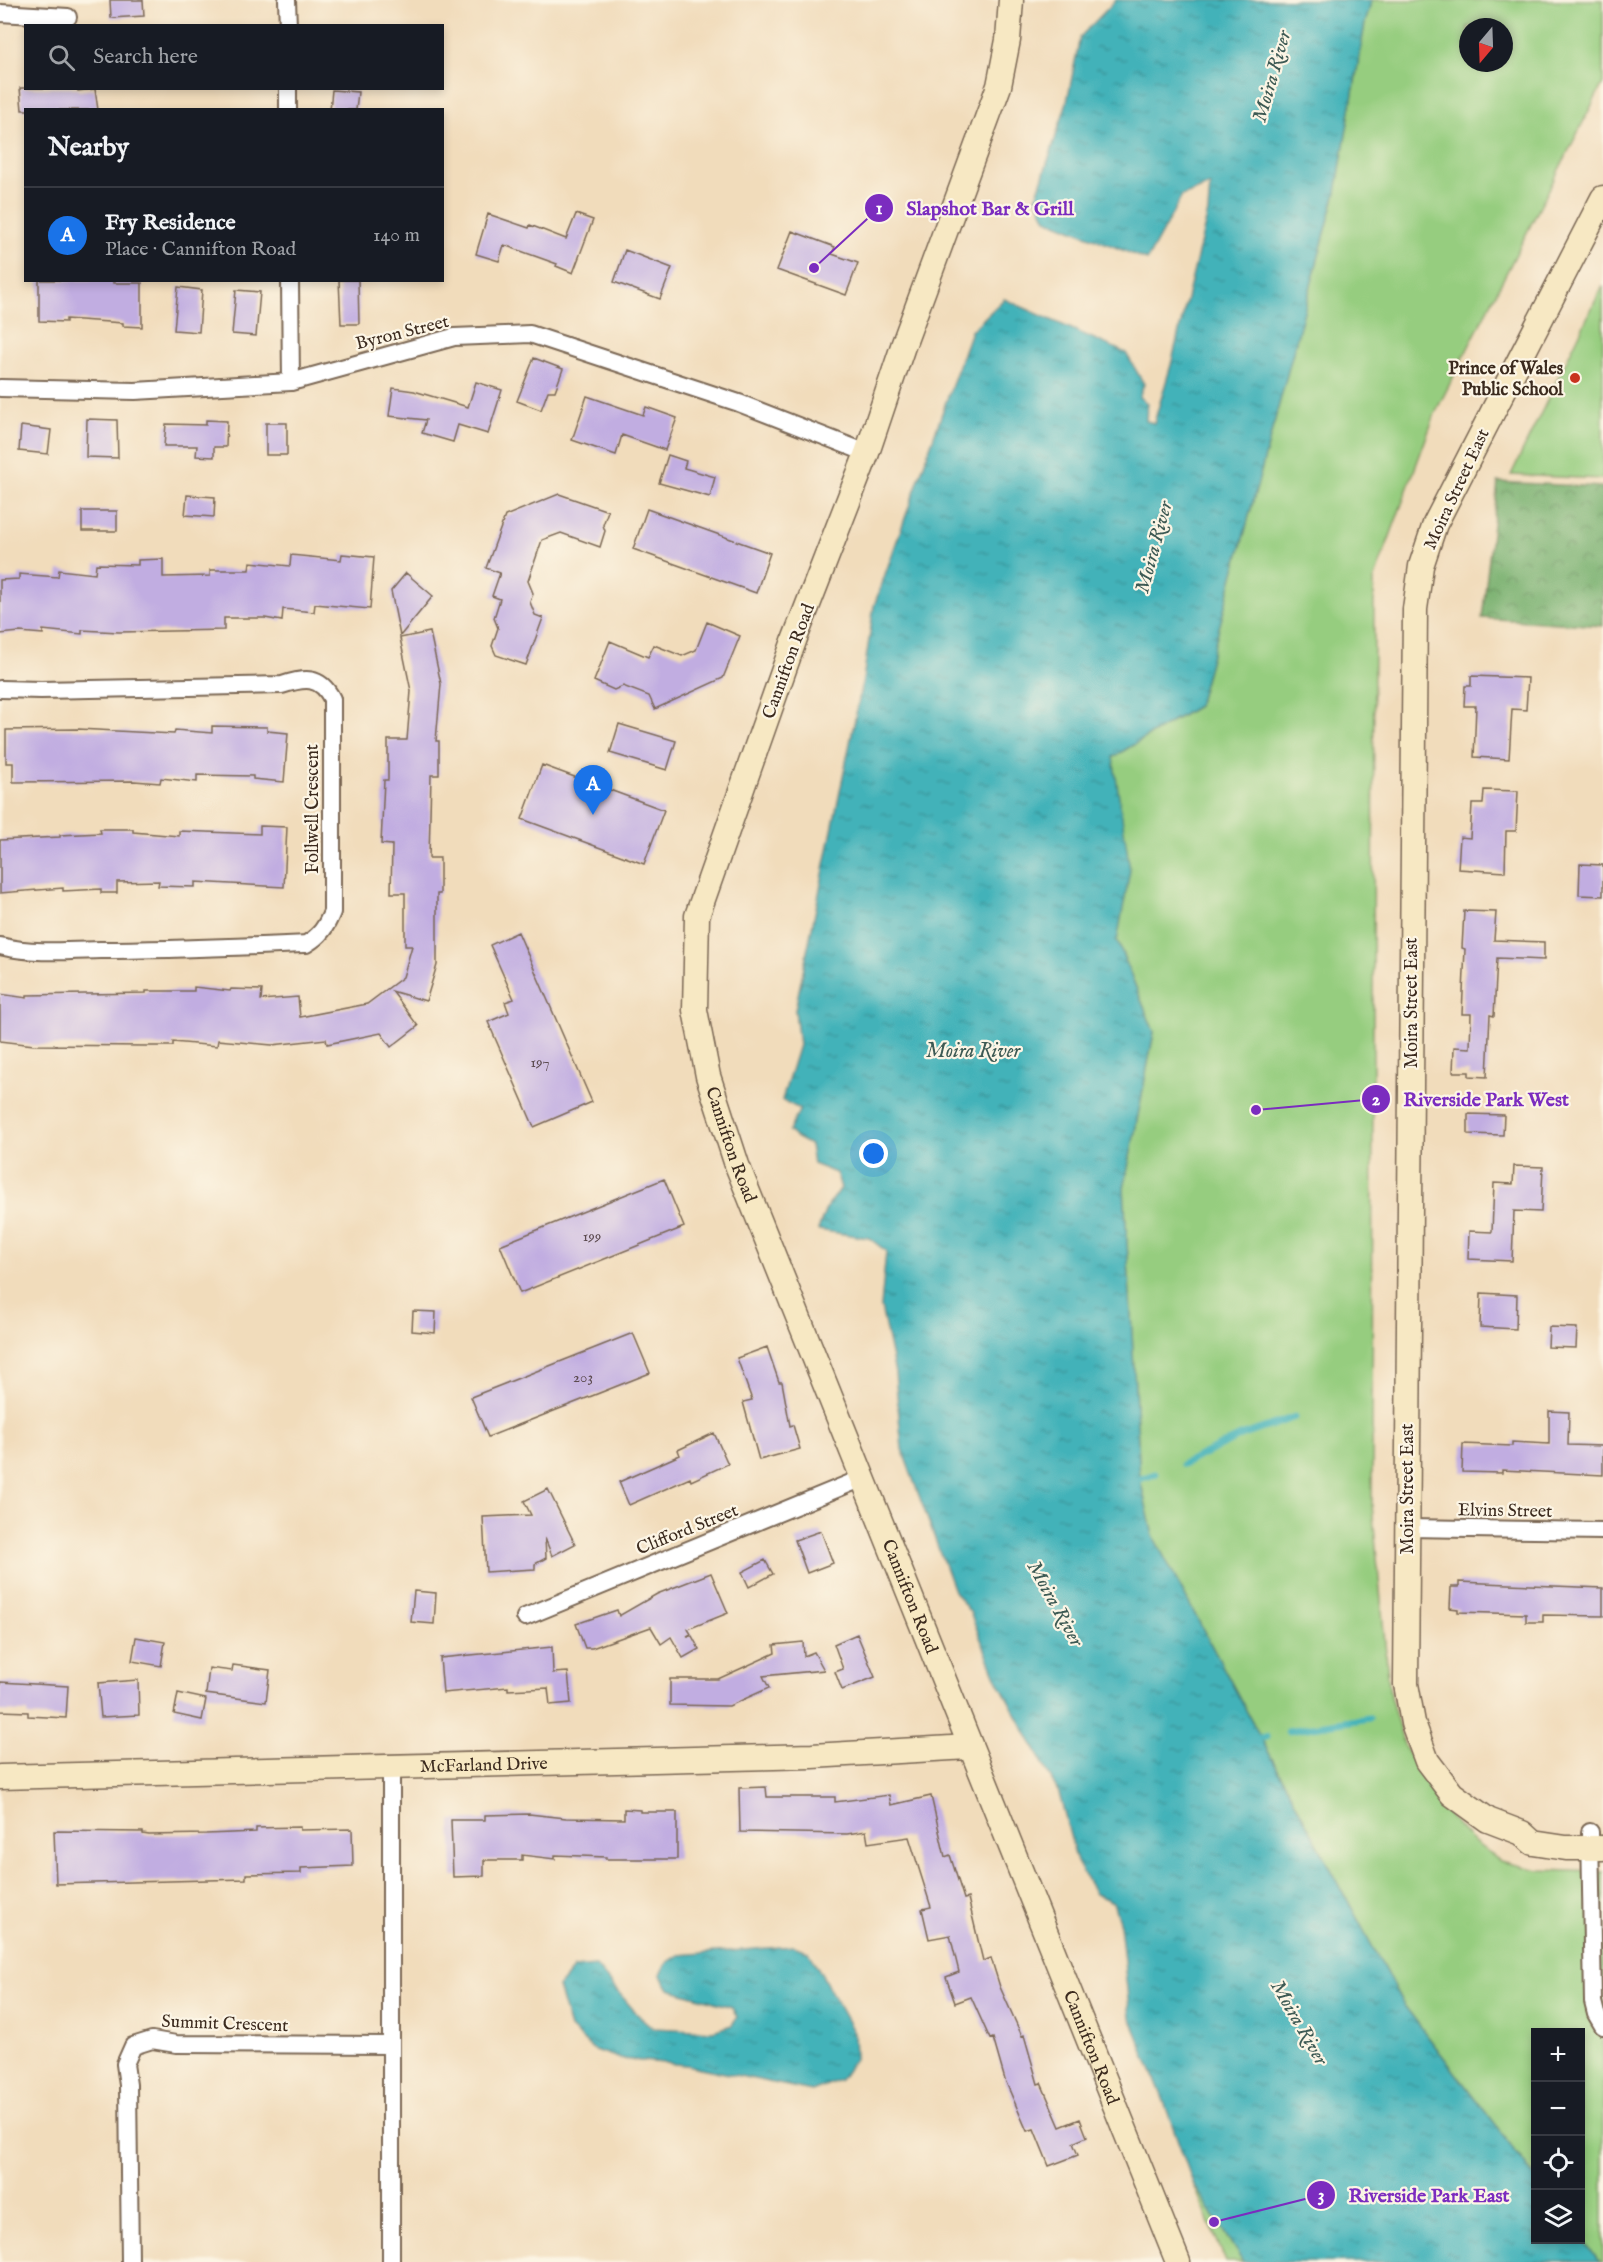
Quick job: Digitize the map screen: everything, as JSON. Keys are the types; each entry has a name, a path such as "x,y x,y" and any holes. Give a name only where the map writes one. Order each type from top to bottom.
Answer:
{"street":[{"path":"287,0 288,24"},
{"name":"Cannifton Road","path":"1011,0 1008,40 999,86 907,336 867,453 795,638 697,916 695,1010 708,1076 737,1165 969,1747 1178,2262"},
{"path":"0,13 68,17"},
{"path":"288,90 288,108"},
{"name":"Moira Street East","path":"1603,198 1435,524 1421,566 1415,609 1406,1684 1413,1723 1427,1761 1452,1794 1488,1820 1522,1833 1534,1828 1566,1832 1596,1840 1593,2002 1596,2014 1603,2026"},
{"path":"290,282 291,382"},
{"name":"Byron Street","path":"0,388 135,391 291,382 454,337 530,334 739,403 867,453"},
{"name":"Follwell Crescent","path":"0,689 282,685 302,679 326,687 332,699 332,912 317,938 306,944 91,951 33,951 0,946"},
{"name":"Clifford Street","path":"525,1617 863,1478"},
{"name":"Elvins Street","path":"1407,1528 1603,1531"},
{"name":"McFarland Drive","path":"0,1777 812,1756 969,1747"},
{"path":"391,2262 392,1767"},
{"name":"Summit Crescent","path":"130,2262 128,2085 124,2064 133,2046 152,2040 176,2044 391,2045"}],"green space":[{"path":"1372,0 1603,0 1603,83 1436,411 1374,580 1372,1505 1390,1696 1405,1748 1441,1807 1469,1838 1500,1861 1539,1870 1603,1872 1603,2262 1599,2262 1585,2242 1585,2028 1531,2028 1531,2172 1403,2004 1153,1536 1140,1479 1124,1188 1154,1032 1117,940 1121,915 1113,757 1198,706 1336,192 1365,23"},
{"name":"Prince of Wales Public School","path":"1603,285 1603,479 1511,475"},
{"path":"1498,482 1603,487 1603,626 1482,618"},
{"path":"1193,2183 1243,2262 1226,2262"}],"water":[{"name":"Moira River","path":"1116,0 1372,0 1365,23 1336,192 1198,706 1113,757 1130,870 1117,941 1154,1032 1124,1188 1140,1479 1153,1536 1403,2004 1531,2172 1531,2244 1585,2244 1585,2242 1599,2262 1243,2262 1193,2183 1162,2096 1130,2017 1120,1924 1113,1902 1095,1894 1077,1862 1059,1793 997,1679 970,1612 954,1591 902,1449 895,1373 881,1307 886,1251 869,1238 818,1230 826,1209 841,1188 836,1173 813,1164 810,1145 789,1131 800,1109 782,1100 799,1045 795,1010 863,680 874,606 971,331 1004,299 1126,353 1144,384 1139,397 1147,403 1146,421 1154,423 1171,365 1208,212 1210,185 1182,196 1147,260 1046,219 1036,198 1067,102 1080,37"},
{"path":"794,1946 809,1952 854,2033 855,2058 840,2080 812,2091 686,2065 621,2059 593,2049 570,2028 558,1987 574,1968 596,1966 637,2014 653,2028 713,2031 732,2025 737,2017 732,2007 669,1989 660,1974 667,1963 679,1955"}],"building":[{"path":"110,0 143,0 144,16 111,18"},
{"path":"20,88 24,90 95,90 98,108 24,108 22,110"},
{"path":"332,90 358,92 356,108 330,108"},
{"path":"488,214 529,228 530,225 566,239 576,214 593,220 573,273 556,266 557,264 504,245 499,261 476,254"},
{"path":"792,231 835,247 832,254 858,263 846,295 777,270"},
{"path":"625,250 672,268 660,299 614,282"},
{"path":"39,282 142,283 142,327 123,326 123,323 66,319 66,322 39,321"},
{"path":"339,282 358,282 359,324 341,324"},
{"path":"178,287 202,290 199,332 174,330"},
{"path":"236,290 260,292 256,336 232,334"},
{"path":"534,358 563,369 555,391 548,391 541,410 517,401"},
{"path":"476,382 502,390 488,434 458,425 453,442 422,433 426,420 389,416 393,388 414,391 468,407"},
{"path":"587,396 643,415 646,407 677,418 665,450 622,435 616,455 572,440"},
{"path":"87,419 117,420 118,458 86,457"},
{"path":"206,420 227,421 226,447 214,447 214,457 196,456 197,446 164,446 166,424 206,425"},
{"path":"266,423 287,423 287,455 266,455"},
{"path":"21,426 51,430 48,454 19,451"},
{"path":"668,455 686,461 684,468 715,477 710,497 659,483"},
{"path":"559,494 608,511 603,525 605,531 600,547 561,533 542,540 528,581 533,593 530,602 535,615 543,618 526,665 496,655 492,646 498,628 494,618 500,599 492,596 500,573 486,568 505,516"},
{"path":"187,495 215,497 214,517 185,515"},
{"path":"647,509 770,553 756,593 633,549"},
{"path":"82,511 117,511 117,531 82,531"},
{"path":"342,554 374,557 370,609 315,604 314,612 283,609 282,621 265,618 224,618 224,630 119,632 82,630 82,634 43,630 43,634 20,632 0,634 0,580 19,579 19,574 58,577 59,570 95,574 96,564 138,565 138,560 163,559 163,577 210,576 210,570 249,570 250,562 290,566 291,555 341,560"},
{"path":"406,573 433,596 400,636 391,591"},
{"path":"707,622 740,636 723,678 655,709 649,696 623,686 614,690 594,681 610,641 648,657 654,645 682,656 696,650"},
{"path":"430,632 441,684 436,741 439,741 439,775 431,775 429,858 440,858 440,894 437,894 437,965 426,1001 392,991 418,1026 391,1047 381,1033 327,1044 326,1039 272,1045 218,1040 217,1046 173,1042 173,1046 34,1045 0,1041 0,994 27,998 27,995 194,991 194,987 230,991 231,989 262,990 261,1000 298,997 300,1017 367,1004 403,977 412,946 405,946 405,893 391,893 392,845 381,844 384,780 388,780 388,740 407,740 411,691 400,638"},
{"path":"1471,676 1528,678 1526,710 1512,709 1509,759 1474,757 1476,706 1464,706 1465,686 1471,686"},
{"path":"619,724 676,741 667,770 610,753"},
{"path":"212,726 267,727 267,731 288,733 284,782 253,779 253,776 197,775 197,782 161,778 160,783 134,781 13,782 13,763 6,763 6,730 78,729 174,734 175,730 212,733"},
{"path":"542,765 664,810 644,864 522,819"},
{"path":"1484,790 1518,791 1516,831 1506,831 1505,872 1458,869 1460,837 1470,838 1472,804 1483,804"},
{"path":"260,826 287,827 284,887 195,882 195,887 158,886 159,881 117,882 117,893 101,893 101,889 63,891 63,888 0,893 0,840 101,833 100,829 133,829 133,832 179,836 179,831 260,834"},
{"path":"1580,864 1603,865 1603,896 1579,895"},
{"path":"1464,911 1496,912 1494,940 1544,942 1544,960 1497,958 1494,1016 1490,1015 1487,1077 1469,1076 1469,1072 1453,1072 1454,1047 1470,1048 1471,1014 1462,1014"},
{"path":"518,932 592,1102 534,1127 488,1022 509,1013 505,1002 514,999 490,945"},
{"path":"1468,1114 1504,1115 1503,1135 1468,1134"},
{"path":"1514,1166 1543,1167 1541,1212 1514,1211 1512,1261 1468,1259 1469,1231 1492,1232 1494,1183 1513,1184"},
{"path":"664,1179 684,1227 520,1293 500,1245"},
{"path":"1481,1293 1517,1295 1516,1329 1480,1327"},
{"path":"413,1311 436,1312 435,1333 412,1331"},
{"path":"1549,1327 1577,1328 1576,1348 1548,1347"},
{"path":"633,1333 650,1373 488,1437 471,1397"},
{"path":"767,1347 779,1382 782,1382 790,1426 793,1425 800,1449 759,1460 743,1402 752,1400 737,1358"},
{"path":"1549,1411 1569,1412 1568,1445 1603,1446 1603,1475 1502,1470 1502,1473 1462,1472 1463,1444 1512,1446 1512,1442 1549,1444"},
{"path":"714,1433 728,1464 629,1505 619,1482 680,1455 678,1450"},
{"path":"548,1489 575,1544 552,1556 545,1538 546,1558 535,1564 535,1569 486,1572 483,1517 531,1515 524,1501"},
{"path":"821,1531 833,1563 807,1573 795,1540"},
{"path":"765,1560 773,1574 749,1587 742,1572"},
{"path":"711,1573 728,1613 688,1629 691,1634 687,1636 692,1636 699,1649 683,1658 671,1637 661,1644 651,1627 592,1648 585,1648 576,1624 617,1610 619,1616 657,1594"},
{"path":"1459,1582 1603,1588 1603,1616 1543,1615 1543,1622 1526,1622 1526,1614 1458,1612 1458,1609 1450,1608 1451,1587 1459,1587"},
{"path":"414,1591 436,1593 434,1624 411,1622"},
{"path":"857,1634 875,1677 842,1690 835,1672 843,1669 834,1644"},
{"path":"136,1637 165,1642 161,1666 132,1661"},
{"path":"803,1642 804,1656 814,1652 824,1670 763,1676 769,1688 729,1706 670,1705 670,1679 718,1679 775,1653 774,1645"},
{"path":"552,1647 553,1673 568,1672 571,1703 550,1705 548,1688 508,1690 508,1687 443,1693 440,1658"},
{"path":"233,1665 270,1670 266,1702 206,1694 209,1668 232,1671"},
{"path":"138,1680 139,1715 101,1717 98,1683"},
{"path":"0,1682 68,1686 66,1718 28,1716 28,1712 0,1711"},
{"path":"178,1693 206,1699 202,1720 174,1714"},
{"path":"766,1787 767,1797 835,1797 835,1802 889,1795 891,1805 931,1796 945,1857 950,1855 964,1899 968,1898 983,1961 991,1958 1000,1987 1022,2036 1024,2035 1038,2084 1041,2083 1060,2127 1080,2119 1087,2137 1073,2143 1078,2155 1049,2166 1034,2129 1027,2131 1005,2080 993,2038 990,2039 971,1997 955,2003 946,1977 959,1972 950,1935 929,1939 922,1909 931,1907 909,1837 868,1843 866,1831 847,1834 740,1832 739,1788"},
{"path":"624,1809 640,1810 640,1812 677,1812 677,1859 606,1859 606,1857 555,1855 555,1859 522,1855 522,1860 484,1860 484,1876 453,1877 451,1820 485,1820 485,1815 529,1814 566,1818 624,1819"},
{"path":"300,1827 300,1830 352,1829 353,1866 301,1868 301,1873 246,1874 246,1879 56,1884 54,1831 143,1832 149,1835 256,1832 256,1828"}],"waterway":[{"path":"1183,1464 1241,1436 1295,1417"},
{"path":"1140,1479 1155,1474"},
{"path":"1288,1731 1369,1718"},
{"path":"1260,1738 1266,1737"}],"place":[{"name":"Slapshot Bar & Grill","path":"814,268"},
{"name":"Prince of Wales Public School","path":"1575,378"},
{"name":"Fry Residence","path":"593,815"},
{"name":"Riverside Park West","path":"1256,1110"},
{"name":"Riverside Park East","path":"1214,2222"}]}
